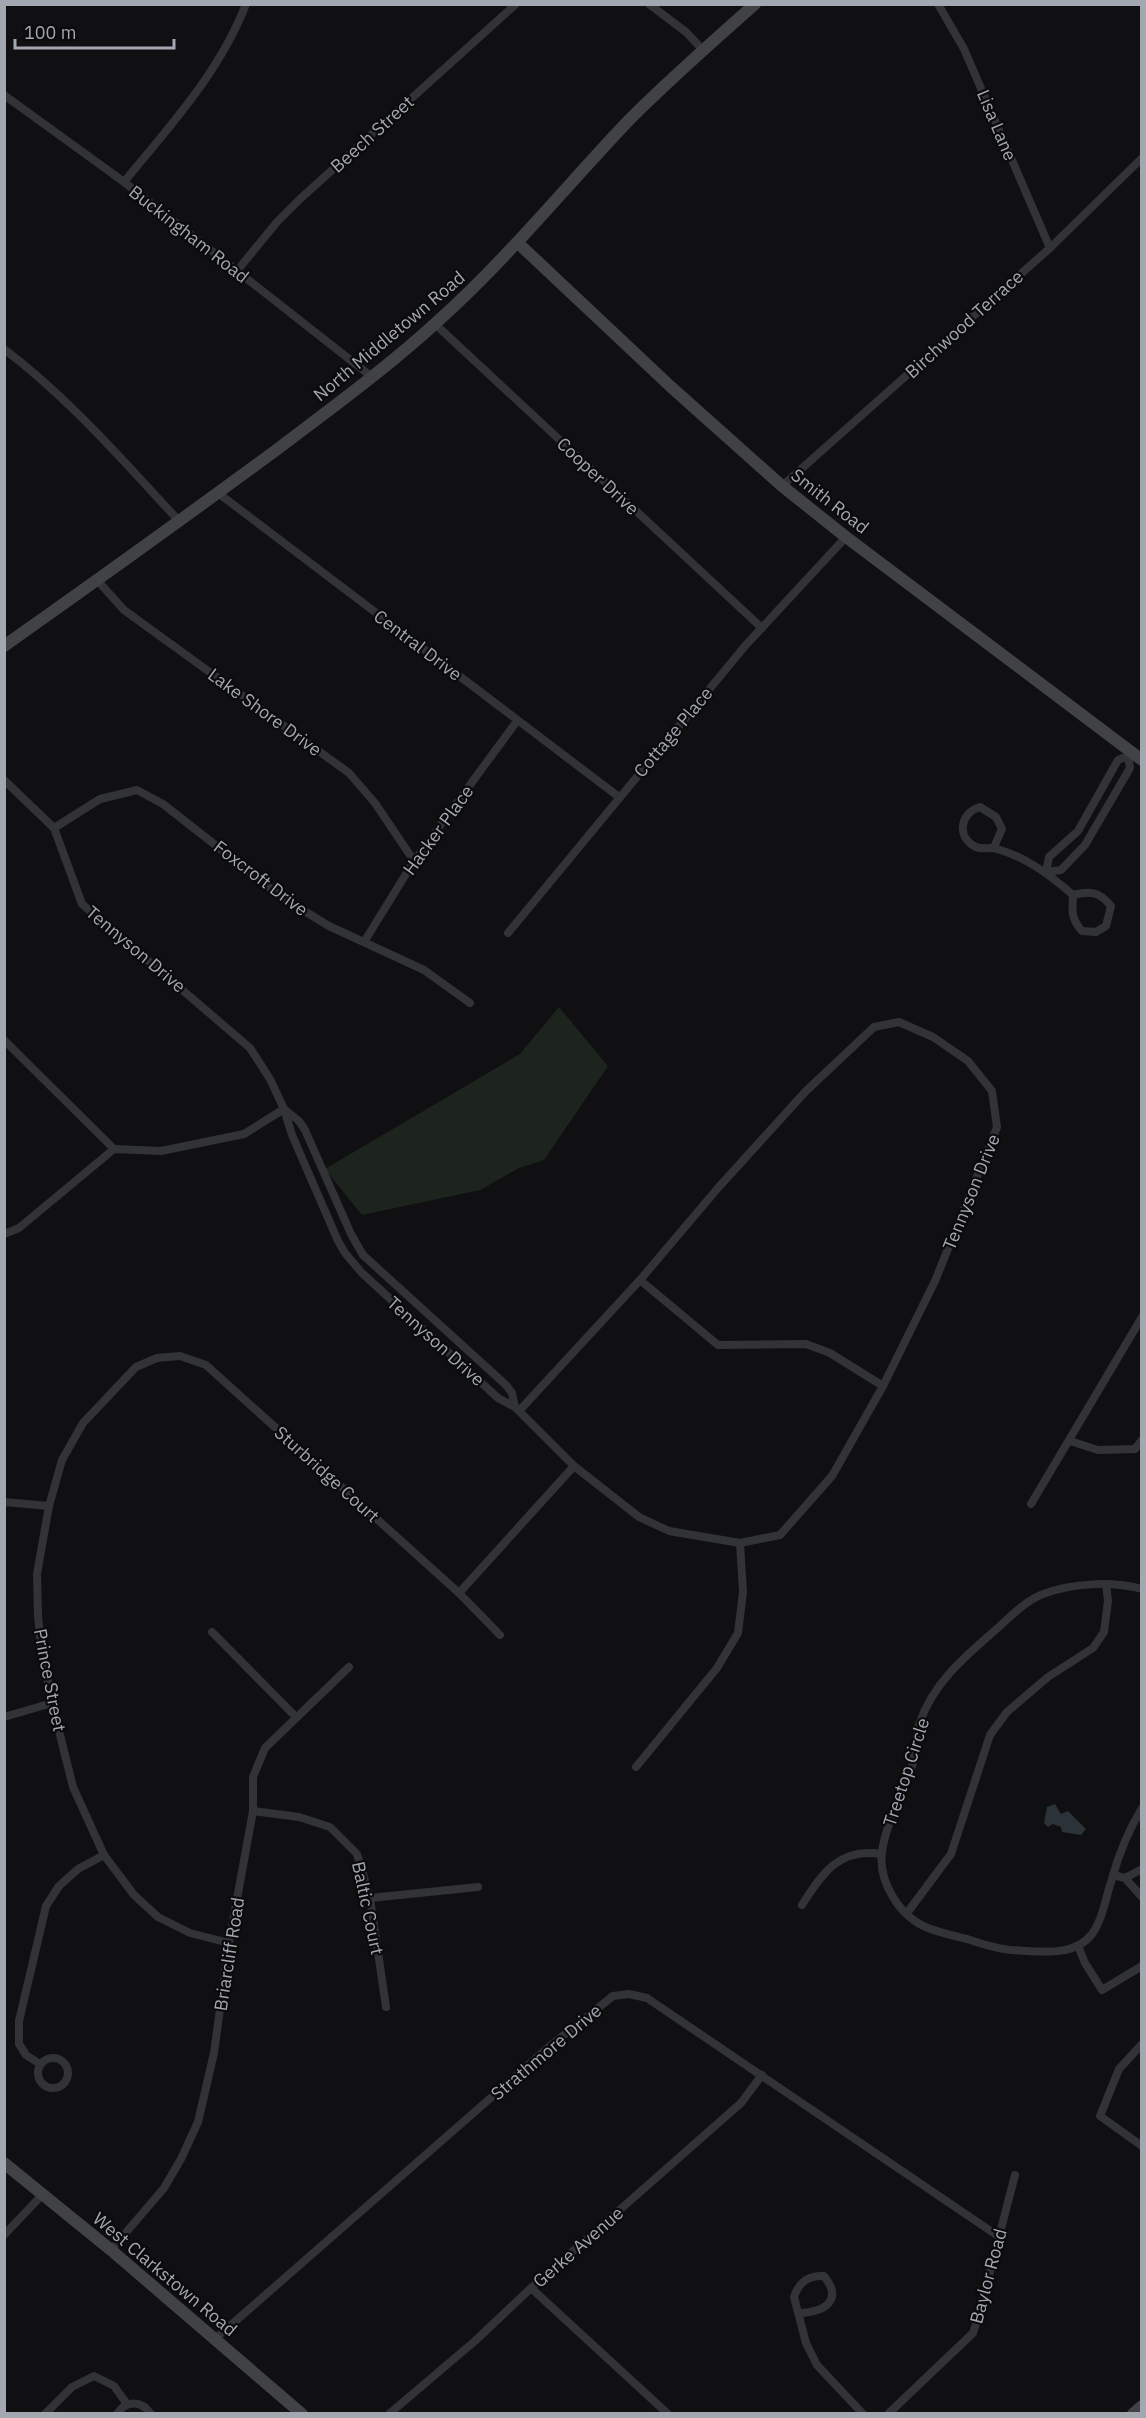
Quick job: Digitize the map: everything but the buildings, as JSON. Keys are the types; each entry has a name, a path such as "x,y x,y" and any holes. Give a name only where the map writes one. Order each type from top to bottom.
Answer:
{"street":[{"path":"124,183 215,66 235,33 246,4"},
{"name":"Beech Street","path":"236,272 277,222 300,199 516,4"},
{"path":"649,4 686,32 703,50"},
{"name":"North Middletown Road","path":"4,646 180,522 372,377 435,324 478,285 629,121 755,4"},
{"name":"Lisa Lane","path":"938,4 964,48 1050,248"},
{"name":"Buckingham Road","path":"4,94 124,183 372,377"},
{"name":"Birchwood Terrace","path":"782,486 1050,248 1142,158"},
{"name":"Smith Road","path":"518,243 670,386 782,486 1129,754 1142,760"},
{"name":"Cooper Drive","path":"435,324 762,628"},
{"path":"4,349 36,373 66,401 180,522"},
{"name":"Central Drive","path":"218,493 619,797"},
{"name":"Cottage Place","path":"508,933 762,628 846,537"},
{"name":"Lake Shore Drive","path":"98,580 124,610 349,773 375,803 414,861"},
{"name":"Hacker Place","path":"364,942 414,861 517,721"},
{"path":"1129,754 1130,768 1085,845 1061,870 1046,872 1049,857 1078,831 1118,760 1129,754"},
{"name":"Tennyson Drive","path":"4,780 54,828 82,904 250,1048 270,1079 338,1241 353,1264 498,1398 517,1409 574,1466 639,1517 669,1531 740,1543 780,1535 832,1476 883,1386 935,1281 997,1127 992,1090 968,1061 933,1037 899,1022 874,1027 805,1092 718,1188 640,1280 517,1409"},
{"name":"Foxcroft Drive","path":"54,828 100,799 137,790 163,804 283,898 328,926 424,970 470,1002"},
{"path":"1101,790 1112,798"},
{"path":"994,847 1002,829 996,817 980,807 972,809 966,814 963,822 970,842 984,849 994,847 1046,872 1073,896"},
{"path":"1092,892 1103,896 1111,906 1106,926 1096,932 1082,931 1075,923 1071,913 1073,896 1092,892"},
{"path":"6,1045 114,1149 160,1151 244,1134 284,1109"},
{"name":"Tennyson Drive","path":"284,1109 305,1130 351,1234 363,1255 506,1385 512,1393 517,1409"},
{"path":"4,1234 19,1228 114,1149"},
{"path":"640,1280 718,1345 806,1344 830,1353 883,1386"},
{"path":"1031,1504 1142,1317"},
{"name":"Sturbridge Court","path":"136,1367 157,1358 180,1356 206,1365 459,1593 500,1635"},
{"name":"Prince Street","path":"136,1367 83,1423 62,1460 49,1506 37,1574 40,1646 73,1787 104,1856 134,1895 158,1917 190,1933 229,1943"},
{"path":"1070,1441 1098,1450 1135,1449 1142,1440"},
{"path":"459,1593 574,1466"},
{"path":"4,1502 49,1506"},
{"path":"636,1767 717,1668 738,1633 743,1592 740,1543"},
{"path":"907,1913 951,1854 990,1735 1007,1712 1048,1677 1093,1648 1104,1632 1108,1601 1106,1584"},
{"name":"Treetop Circle","path":"1078,1946 1067,1950 1000,1949 926,1927 907,1913 894,1899 884,1880 881,1854 887,1830 912,1767 920,1722 936,1690 958,1662 1026,1604 1042,1594 1062,1588 1106,1584 1128,1585 1142,1589"},
{"path":"212,1632 296,1717"},
{"name":"Briarcliff Road","path":"111,2250 164,2188 181,2159 198,2122 214,2054 229,1943 253,1811 253,1777 265,1748 349,1666"},
{"path":"4,1717 52,1703"},
{"path":"1142,1808 1127,1833 1092,1934 1078,1946 1085,1963 1102,1990 1142,1966"},
{"name":"Baltic Court","path":"253,1811 300,1817 330,1827 357,1854 370,1898 386,2007"},
{"path":"802,1905 826,1870 844,1857 864,1851 881,1854"},
{"path":"40,2064 26,2055 19,2044 19,2021 46,1906 59,1886 78,1869 104,1856"},
{"path":"1125,1878 1142,1869"},
{"path":"1113,1875 1125,1878 1142,1897"},
{"path":"370,1898 478,1887"},
{"name":"Strathmore Drive","path":"215,2339 550,2046 613,1996 629,1994 647,1998 998,2236"},
{"path":"1142,2044 1119,2070 1100,2116 1142,2146"},
{"name":"Gerke Avenue","path":"389,2414 475,2341 531,2288 741,2103 762,2075"},
{"name":"West Clarkstown Road","path":"4,2163 111,2250 302,2414"},
{"name":"Baylor Road","path":"888,2414 972,2333 1015,2175"},
{"path":"4,2235 42,2195"},
{"path":"800,2313 817,2312 826,2307 832,2296 831,2285 824,2276 814,2275 803,2281 794,2297 806,2343 817,2365 863,2414"},
{"path":"531,2288 668,2414"},
{"path":"45,2414 72,2387 94,2376 114,2386 127,2404"},
{"path":"117,2414 127,2404 141,2404 151,2414"},
{"path":"1133,2414 1142,2406"}],"shaded area":[{"path":"559,1007 608,1066 544,1160 519,1168 480,1190 362,1215 325,1169 520,1054"},
{"path":"1055,1804 1061,1814 1068,1811 1086,1829 1081,1835 1062,1832 1061,1827 1053,1824 1048,1827 1044,1823 1047,1807"}]}
